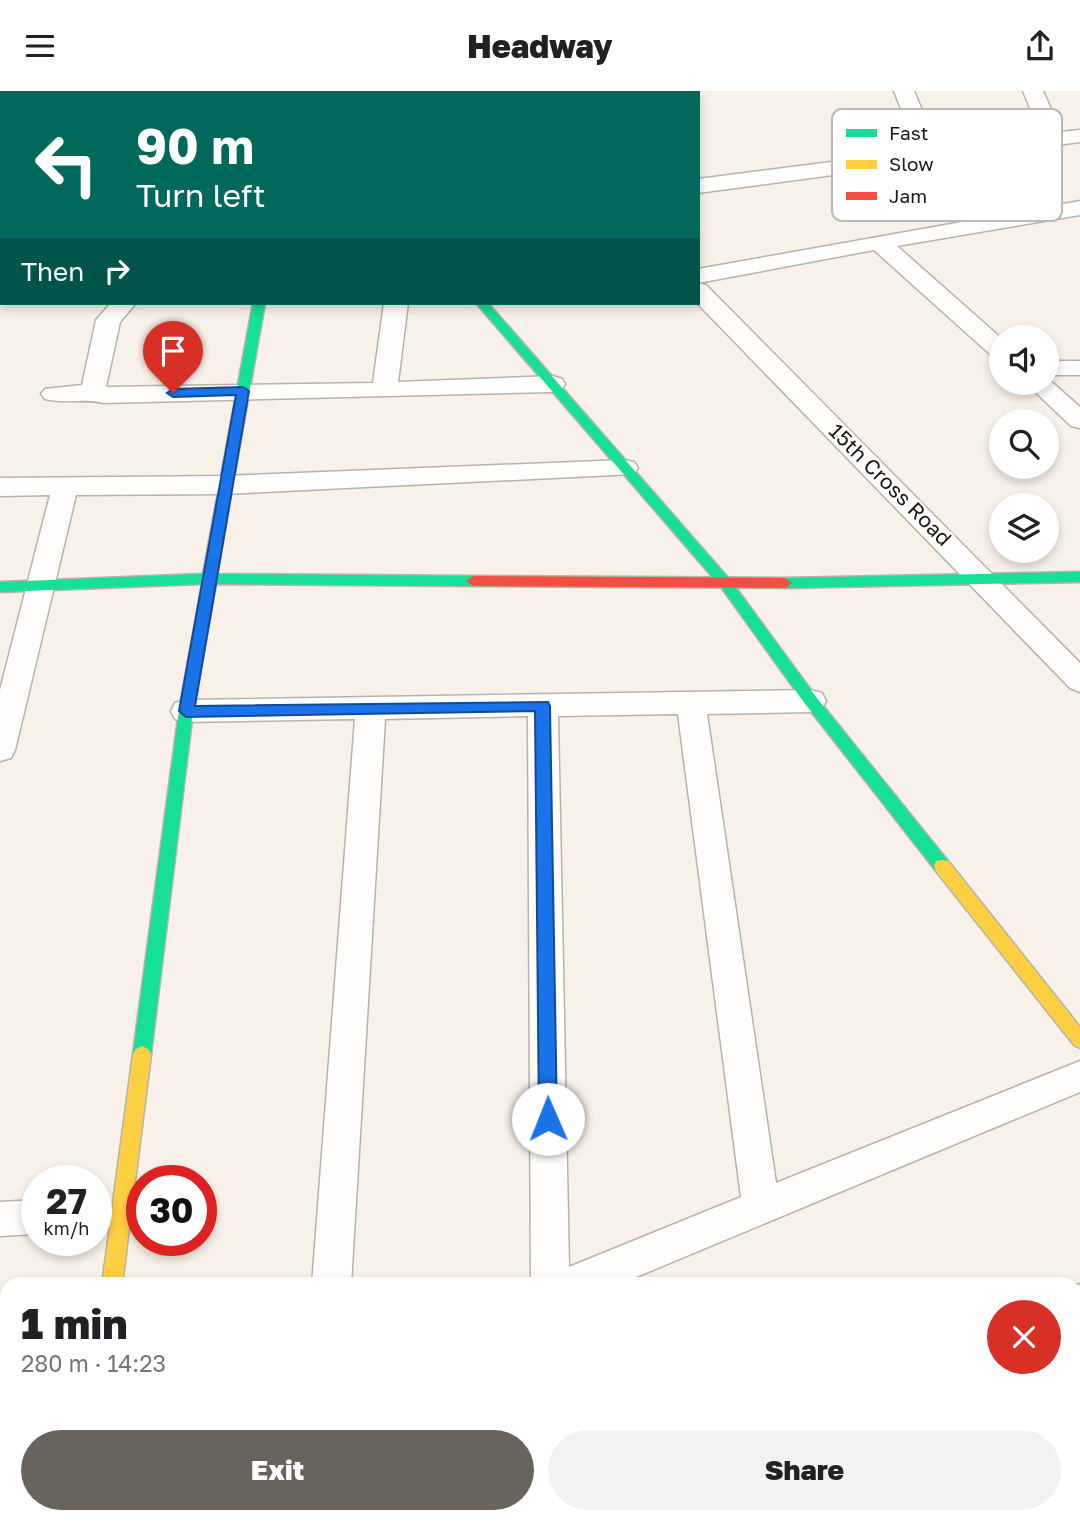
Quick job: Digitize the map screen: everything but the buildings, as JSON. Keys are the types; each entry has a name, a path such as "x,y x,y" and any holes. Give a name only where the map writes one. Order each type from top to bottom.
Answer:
{"street":[{"path":"904,91 911,109"},
{"path":"1033,91 1040,109"},
{"path":"1062,138 1080,136"},
{"path":"700,185 832,168"},
{"path":"1062,211 1080,208"},
{"path":"700,276 1003,221"},
{"path":"879,242 989,340"},
{"name":"15th Cross Road","path":"700,292 1080,681"},
{"path":"93,392 108,320 122,305"},
{"path":"112,1193 186,711 259,305"},
{"path":"384,390 396,305"},
{"path":"484,305 726,585 811,701 1080,1040"},
{"path":"1059,368 1080,367"},
{"path":"54,394 384,390 553,384"},
{"path":"1051,395 1080,421"},
{"path":"0,487 225,485 625,468"},
{"path":"0,750 65,487"},
{"path":"0,587 208,579 726,585 986,582 1080,577"},
{"path":"186,711 811,701"},
{"path":"691,703 761,1206"},
{"path":"543,706 550,1277"},
{"path":"332,1277 371,708"},
{"path":"590,1277 1080,1076"},
{"path":"0,1219 21,1218"},
{"path":"111,1256 112,1277"}],"traffic: fast":[{"path":"142,1054 186,711 259,305"},
{"path":"484,305 726,584 811,701 942,866"},
{"path":"785,583 1080,577"},
{"path":"0,587 208,579 473,581"}],"traffic: slow":[{"path":"942,866 1080,1040"},
{"path":"113,1277 142,1054"}],"traffic: jam":[{"path":"473,581 785,583"}],"route":[{"path":"173,393 243,391 186,711 543,706 548,1119"}]}
